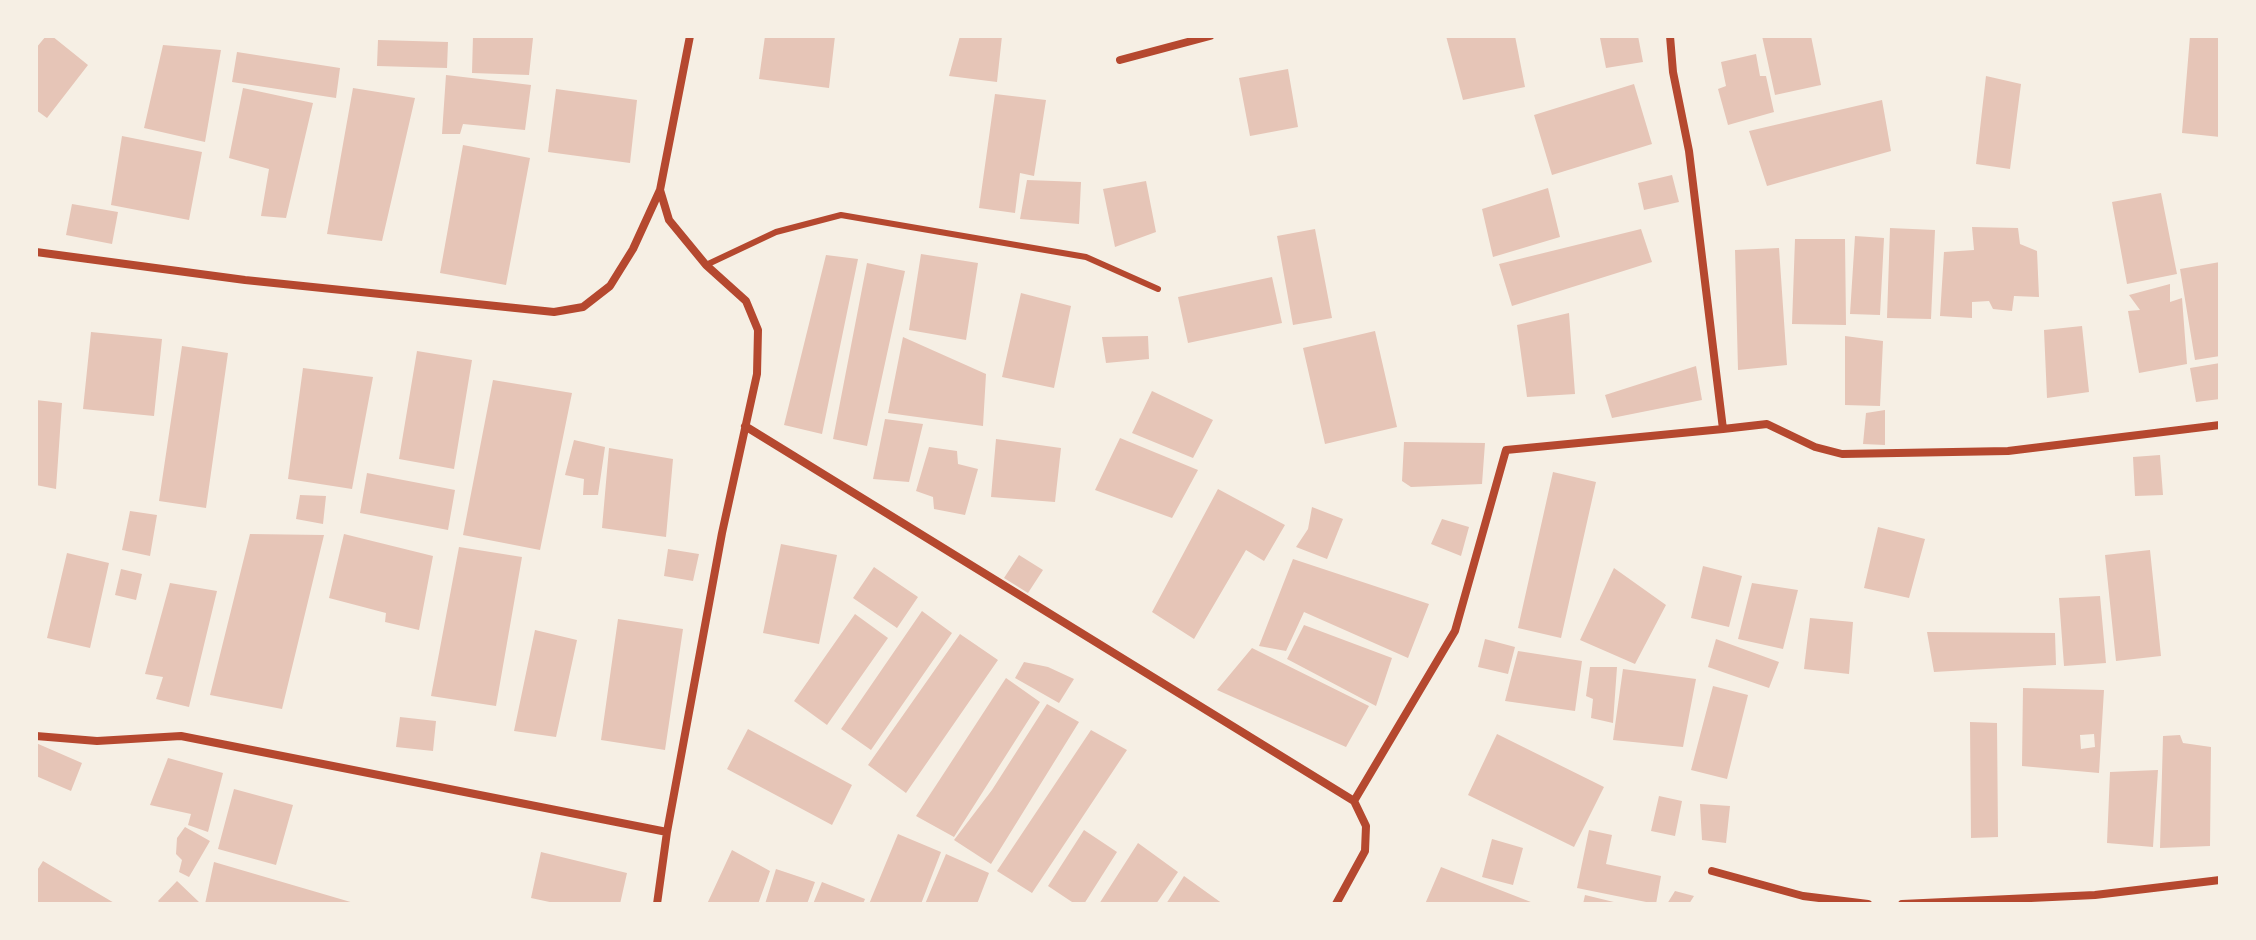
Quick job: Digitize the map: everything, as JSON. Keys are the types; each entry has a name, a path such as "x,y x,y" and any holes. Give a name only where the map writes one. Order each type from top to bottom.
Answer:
{"street":[{"path":"36,252 245,280 554,312 583,307 610,286 633,249 660,190 690,36"},
{"path":"1120,60 1210,36"},
{"path":"1670,36 1673,72 1689,151 1723,429"},
{"path":"657,904 667,832 722,533 757,374 758,330 746,301 706,265 669,220 660,190"},
{"path":"1354,801 1455,631 1506,450 1767,424 1815,447 1842,454 2008,451 2220,425"},
{"path":"745,426 1354,801 1366,826 1365,851 1336,904"},
{"path":"36,736 97,741 181,736 667,832"},
{"path":"1712,871 1803,896 1868,904"},
{"path":"1902,904 2095,895 2220,880"}],"lane":[{"path":"706,265 776,232 841,215 1086,257 1158,289"}],"building":[{"path":"46,36 52,36 88,65 47,118 36,110 36,48"},
{"path":"473,36 533,38 529,75 472,73"},
{"path":"765,36 835,36 829,88 759,79"},
{"path":"960,36 1002,36 997,82 949,76"},
{"path":"1446,36 1515,36 1525,87 1463,100"},
{"path":"1638,36 1643,62 1606,68 1600,38"},
{"path":"1762,36 1811,36 1821,85 1775,95"},
{"path":"2190,36 2220,36 2220,137 2182,133"},
{"path":"378,40 448,42 447,68 377,66"},
{"path":"163,45 221,50 205,142 144,128"},
{"path":"237,52 340,68 336,98 232,82"},
{"path":"1756,54 1760,76 1766,76 1774,112 1728,125 1718,89 1726,86 1721,62"},
{"path":"1288,69 1298,127 1250,136 1239,78"},
{"path":"446,75 531,85 525,130 463,124 460,134 442,134"},
{"path":"1986,76 2021,84 2010,169 1976,164"},
{"path":"1634,84 1652,144 1552,175 1534,115"},
{"path":"243,88 313,103 286,218 261,216 269,169 229,158"},
{"path":"353,88 415,98 382,241 327,234"},
{"path":"556,89 637,100 630,163 548,152"},
{"path":"995,94 1046,100 1034,176 1020,173 1015,213 979,208"},
{"path":"1882,100 1891,151 1767,186 1749,131"},
{"path":"122,136 202,152 189,220 111,205"},
{"path":"463,145 530,158 506,285 440,273"},
{"path":"1672,175 1679,202 1644,210 1638,183"},
{"path":"1027,180 1081,182 1079,224 1020,219"},
{"path":"1146,181 1156,232 1115,247 1103,189"},
{"path":"1548,188 1560,237 1493,257 1482,209"},
{"path":"2161,193 2177,274 2127,284 2112,202"},
{"path":"72,204 118,212 112,244 66,235"},
{"path":"1972,227 2018,228 2020,244 2037,251 2039,297 2014,296 2012,311 1993,309 1989,301 1972,302 1972,318 1940,316 1944,252 1974,250"},
{"path":"1890,228 1935,230 1931,319 1887,318"},
{"path":"1315,229 1332,318 1293,325 1277,236"},
{"path":"1641,229 1652,262 1512,306 1499,264"},
{"path":"1855,236 1884,238 1880,315 1850,314"},
{"path":"1795,239 1845,239 1846,325 1792,324"},
{"path":"1779,248 1787,365 1738,370 1735,250"},
{"path":"921,254 978,263 966,340 909,330"},
{"path":"826,255 858,259 822,434 784,425"},
{"path":"2220,262 2220,356 2195,360 2180,269"},
{"path":"867,263 905,271 867,446 833,439"},
{"path":"1272,277 1282,323 1188,343 1178,297"},
{"path":"2170,284 2170,302 2182,298 2187,364 2139,373 2128,311 2140,310 2129,295"},
{"path":"1021,293 1071,306 1054,388 1002,377"},
{"path":"1569,313 1575,394 1527,397 1517,325"},
{"path":"2082,326 2089,392 2047,398 2044,330"},
{"path":"1375,331 1397,427 1325,444 1303,348"},
{"path":"91,332 162,339 154,416 83,409"},
{"path":"1148,336 1149,359 1106,363 1102,337"},
{"path":"1845,336 1883,341 1880,406 1845,405"},
{"path":"903,337 986,374 983,426 888,413"},
{"path":"182,346 228,353 206,508 159,501"},
{"path":"417,351 472,360 454,469 399,459"},
{"path":"2220,363 2220,399 2196,402 2190,368"},
{"path":"1696,366 1702,400 1612,418 1605,395"},
{"path":"303,368 373,377 352,489 288,479"},
{"path":"493,380 572,393 540,550 463,535"},
{"path":"1152,391 1213,420 1193,458 1132,433"},
{"path":"36,400 62,403 56,489 36,485"},
{"path":"1885,410 1885,445 1863,444 1866,413"},
{"path":"885,419 923,424 909,482 873,479"},
{"path":"1120,438 1198,470 1172,518 1095,490"},
{"path":"996,439 1061,448 1055,502 991,497"},
{"path":"574,440 605,447 598,495 583,495 584,479 565,475"},
{"path":"1404,442 1485,443 1482,484 1411,487 1402,481"},
{"path":"929,447 957,451 958,464 978,469 965,515 934,509 933,497 916,491"},
{"path":"609,448 673,459 666,537 602,528"},
{"path":"2160,455 2163,495 2135,496 2133,457"},
{"path":"1553,472 1596,482 1561,638 1518,628"},
{"path":"367,473 455,490 448,530 360,513"},
{"path":"1218,489 1285,525 1264,561 1246,550 1194,639 1152,612"},
{"path":"300,495 326,496 323,524 296,519"},
{"path":"1312,507 1343,519 1327,559 1296,547 1308,529"},
{"path":"130,511 157,515 150,556 122,550"},
{"path":"1442,519 1469,527 1461,556 1431,544"},
{"path":"1878,527 1925,539 1909,598 1864,588"},
{"path":"250,534 324,535 282,709 210,695"},
{"path":"344,534 433,556 419,630 385,622 386,613 329,598"},
{"path":"781,544 837,555 819,644 763,633"},
{"path":"459,547 522,557 496,706 431,696"},
{"path":"668,549 699,554 693,581 664,576"},
{"path":"2150,550 2161,656 2116,661 2105,555"},
{"path":"67,553 109,563 90,648 47,638"},
{"path":"1019,555 1043,570 1028,593 1004,578"},
{"path":"1293,559 1429,604 1408,658 1304,612 1286,651 1259,646"},
{"path":"1703,566 1742,576 1729,627 1691,618"},
{"path":"874,567 918,597 897,628 853,598"},
{"path":"1614,568 1666,605 1635,664 1580,640"},
{"path":"121,569 142,574 136,600 115,595"},
{"path":"170,583 217,591 189,707 156,699 163,677 145,674"},
{"path":"1752,583 1798,590 1783,649 1738,639"},
{"path":"2100,596 2106,663 2064,666 2059,598"},
{"path":"922,611 952,633 871,750 841,729"},
{"path":"855,614 888,638 827,725 794,701"},
{"path":"1810,618 1853,622 1849,674 1804,669"},
{"path":"618,619 683,629 665,750 601,740"},
{"path":"1304,625 1392,658 1376,706 1287,659"},
{"path":"535,630 577,640 556,737 514,731"},
{"path":"1927,632 2055,633 2056,665 1934,672"},
{"path":"960,634 998,660 906,793 868,765"},
{"path":"1485,639 1515,647 1508,674 1478,667"},
{"path":"1716,639 1779,662 1769,688 1708,667"},
{"path":"1252,648 1369,706 1346,747 1217,690"},
{"path":"1518,651 1582,661 1575,711 1505,701"},
{"path":"1024,662 1048,667 1074,679 1059,703 1015,678"},
{"path":"1590,667 1617,667 1613,723 1591,718 1593,699 1586,696"},
{"path":"1623,669 1696,679 1683,747 1613,740"},
{"path":"1006,678 1040,702 954,837 916,816"},
{"path":"1713,686 1748,695 1727,779 1691,770"},
{"path":"2023,688 2104,690 2099,773 2022,766","holes":["2094,734 2095,747 2081,749 2080,735"]},
{"path":"1047,704 1079,722 991,864 954,840 992,790"},
{"path":"400,717 436,721 433,751 396,747"},
{"path":"1970,722 1997,723 1998,837 1971,838"},
{"path":"748,729 852,785 832,825 727,769"},
{"path":"1091,730 1127,750 1032,893 997,871"},
{"path":"1497,734 1604,787 1574,847 1468,795"},
{"path":"2180,735 2183,743 2211,747 2210,846 2160,848 2163,736"},
{"path":"36,743 82,763 71,791 36,776"},
{"path":"168,758 223,773 208,832 188,825 191,814 150,805"},
{"path":"2158,770 2153,847 2107,843 2110,772"},
{"path":"234,789 293,805 276,865 218,849"},
{"path":"1659,796 1682,801 1675,836 1651,831"},
{"path":"1700,804 1730,806 1726,843 1702,840"},
{"path":"185,827 210,841 189,877 179,872 182,860 176,854 177,838"},
{"path":"1084,830 1117,852 1084,904 1075,904 1048,886"},
{"path":"1589,830 1612,835 1606,864 1661,876 1656,904 1577,888"},
{"path":"898,834 941,852 921,904 869,904"},
{"path":"1492,839 1523,848 1513,885 1482,877"},
{"path":"1138,843 1178,872 1156,904 1099,904"},
{"path":"732,850 770,871 758,904 707,904"},
{"path":"541,852 627,873 620,904 559,904 531,898"},
{"path":"946,854 989,873 977,904 925,904"},
{"path":"43,861 116,904 36,904 36,872"},
{"path":"214,862 354,903 354,904 205,904"},
{"path":"1441,867 1536,904 1425,904"},
{"path":"776,869 815,882 807,904 765,904"},
{"path":"1184,876 1223,904 1166,904"},
{"path":"177,881 199,902 197,904 161,904 158,901"},
{"path":"822,882 865,899 863,904 813,904"},
{"path":"1675,891 1694,896 1689,904 1667,904"},
{"path":"1585,895 1618,903 1618,904 1583,904"}]}
